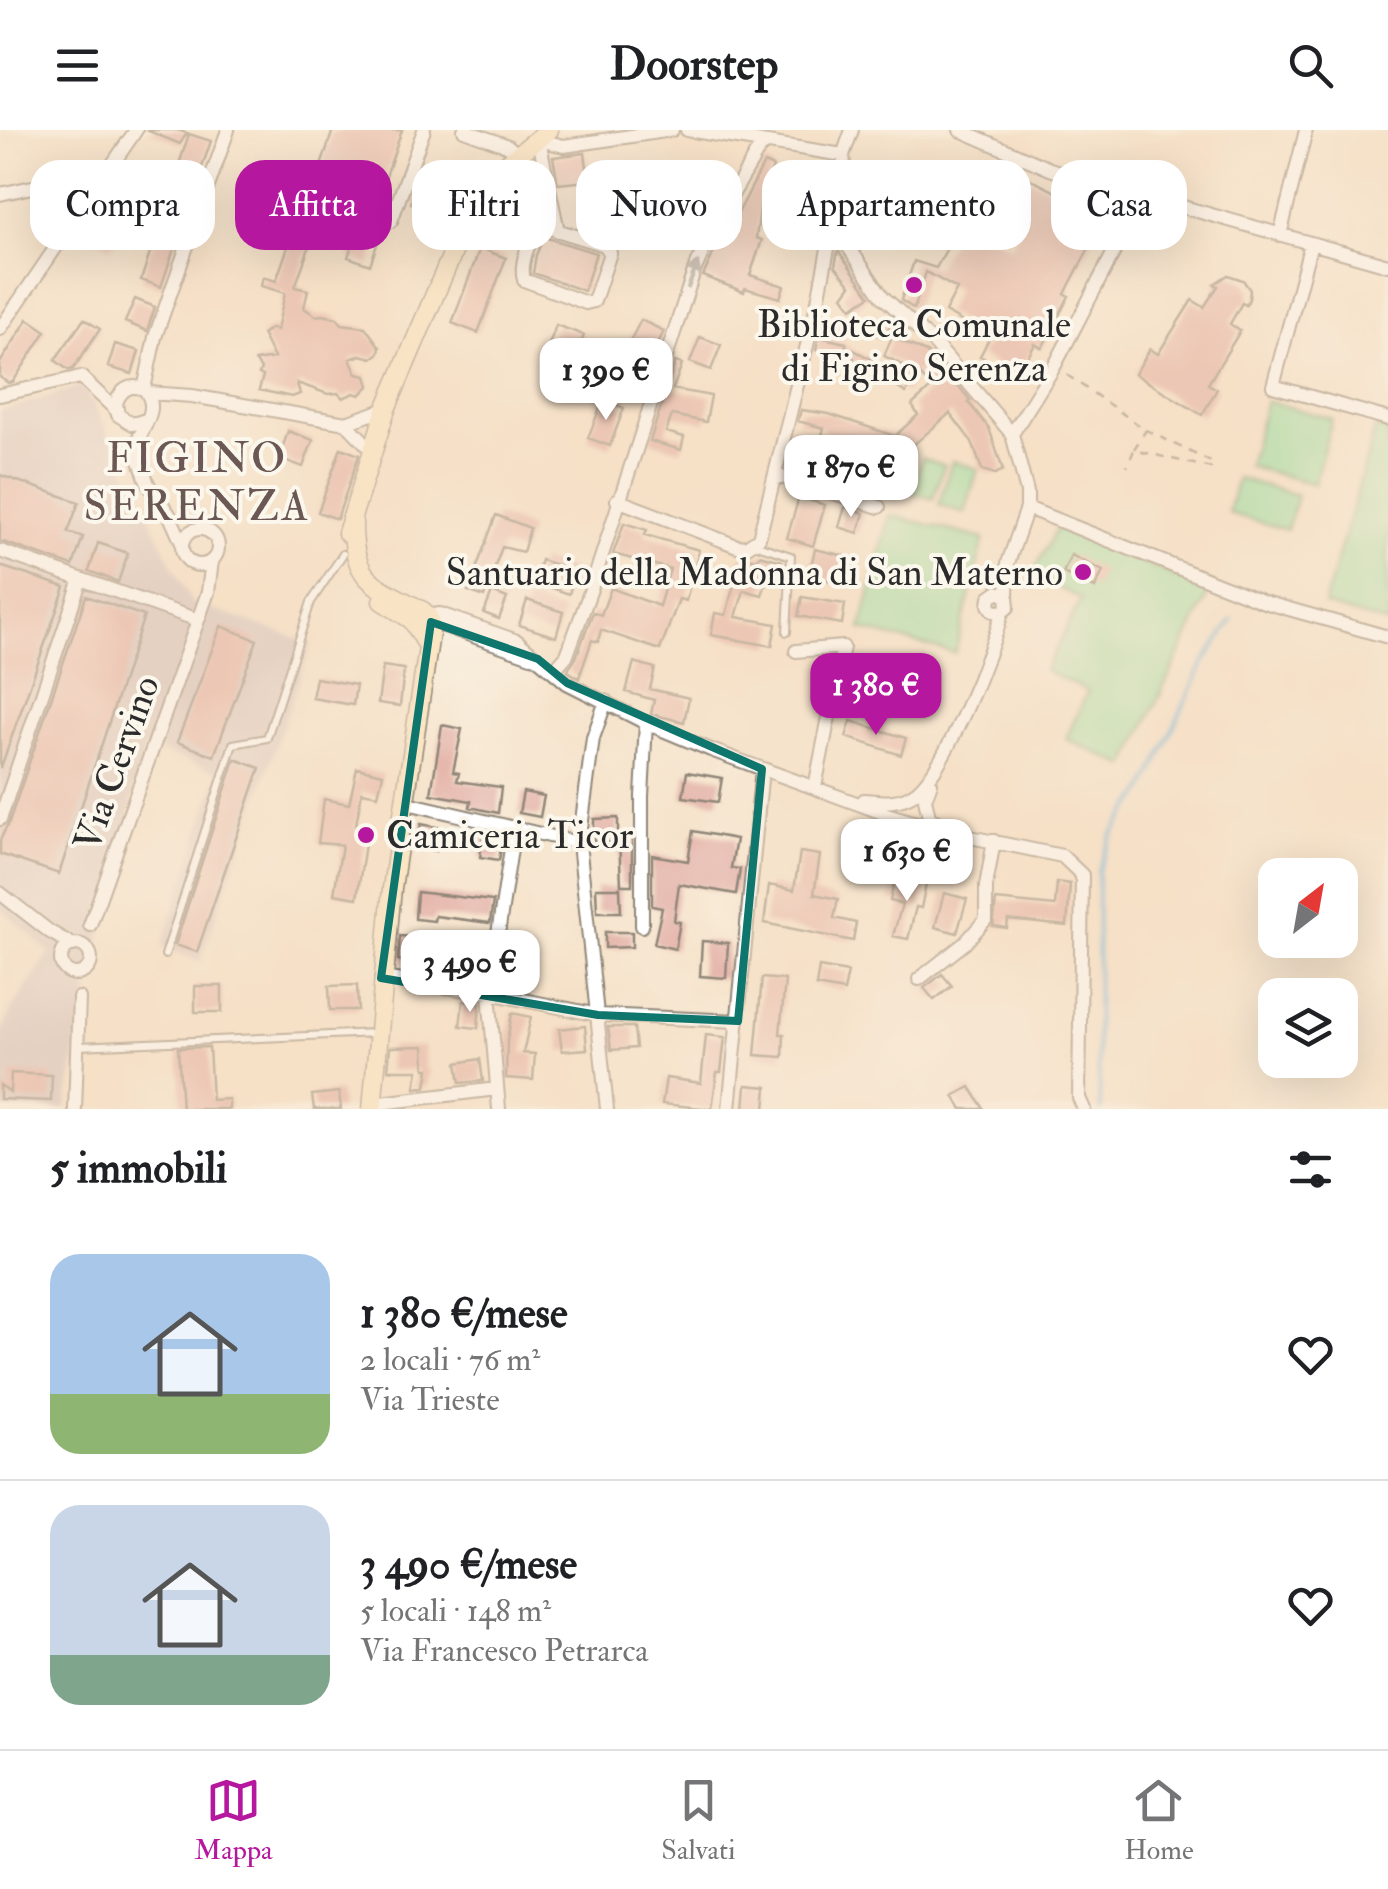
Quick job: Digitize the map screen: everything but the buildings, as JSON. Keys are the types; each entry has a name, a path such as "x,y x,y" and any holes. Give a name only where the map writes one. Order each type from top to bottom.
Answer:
{"street":[{"path":"115,160 136,130"},
{"path":"208,592 182,552 169,514 148,484 121,416 118,396 147,362 228,130"},
{"path":"392,218 424,130"},
{"path":"464,130 508,146 518,155"},
{"path":"544,135 564,146 672,130"},
{"path":"687,130 843,155"},
{"path":"844,160 852,130"},
{"path":"960,130 1051,169"},
{"path":"1280,235 1306,130"},
{"path":"544,135 488,180 477,196 386,409 343,545 355,580 427,628 546,665 568,682 646,722 762,768 951,832 1062,856 1082,875 1080,1098 1084,1109"},
{"path":"544,135 558,230"},
{"path":"546,665 570,646 694,271 716,224 760,148 767,143"},
{"path":"0,194 30,187"},
{"path":"1187,208 1388,265"},
{"path":"540,226 558,230 605,245 610,253 594,301 586,303 524,280 522,271 533,235 540,226"},
{"path":"1310,243 1272,386 1388,419"},
{"path":"0,328 54,250"},
{"path":"618,500 722,541 746,546 759,538 828,250"},
{"path":"851,250 883,297 947,357 1012,434 1027,492 1028,508 1008,562 1002,594 1008,608 998,612 996,638 924,799 929,817 951,832"},
{"path":"1012,434 1054,367 1116,250"},
{"path":"135,446 148,402 147,362"},
{"path":"82,377 132,424 148,402"},
{"path":"0,396 82,377 126,389 148,402 192,396 346,423 386,409"},
{"path":"346,423 374,452"},
{"path":"775,475 879,507"},
{"path":"1028,508 1264,602 1388,638"},
{"path":"169,514 196,529 210,531 217,540 218,552 212,561 192,564"},
{"path":"353,522 353,552 364,574 427,628"},
{"path":"182,544 189,532 196,529"},
{"path":"0,551 198,620"},
{"name":"Via Cervino","path":"79,998 91,964 76,948 90,925 208,592 212,561"},
{"path":"0,818 81,579"},
{"path":"427,628 381,978 372,1106 497,1089"},
{"path":"796,651 843,647 815,787"},
{"path":"606,702 593,738 579,843 607,1109"},
{"path":"642,926 646,722"},
{"path":"842,796 881,802 904,800 919,790 940,762"},
{"path":"729,1109 762,768"},
{"path":"403,802 579,843"},
{"path":"499,1109 488,994 514,828"},
{"path":"919,979 965,943 986,919 986,886 994,841"},
{"path":"0,893 76,948 62,963 79,998 75,1109"},
{"path":"69,972 86,970"},
{"path":"381,978 598,1015 738,1021"}],"lane":[{"path":"753,544 791,556 787,632"},
{"path":"165,955 233,744 266,738 311,602 343,554"},
{"path":"77,1046 376,1033"}],"path":[{"path":"1063,372 1146,430 1213,463 1210,468 1134,450"},
{"path":"1128,466 1146,430"}],"highlighted area":[{"path":"431,622 538,659 567,683 762,769 738,1021 598,1015 381,978"}],"shaded area":[{"path":"84,385 192,603 312,643 200,962 162,946 219,772 145,746 85,1006 66,1109 0,1109 0,1036 11,1010 50,953 0,908 0,411"}],"green space":[{"path":"1266,401 1332,419 1314,484 1248,466"},
{"path":"1376,427 1388,431 1388,624 1324,605"},
{"path":"922,458 944,465 933,499 912,493"},
{"path":"952,461 978,469 965,513 939,505"},
{"path":"1237,478 1297,495 1287,530 1228,513"},
{"path":"890,515 984,539 955,653 861,629"},
{"path":"1057,528 1210,590 1126,766 1066,739 1088,691 1045,671 1081,599 1032,575"}],"waterway":[{"path":"1101,1109 1097,1048 1098,871 1112,835 1145,789 1202,666 1232,620"}],"place":[{"name":"Biblioteca Comunale di Figino Serenza","path":"914,285"},
{"name":"Santuario della Madonna di San Materno","path":"1083,572"},
{"name":"Camiceria Ticor","path":"366,835"}],"district":[{"name":"FIGINO SERENZA","path":"197,482"}]}
